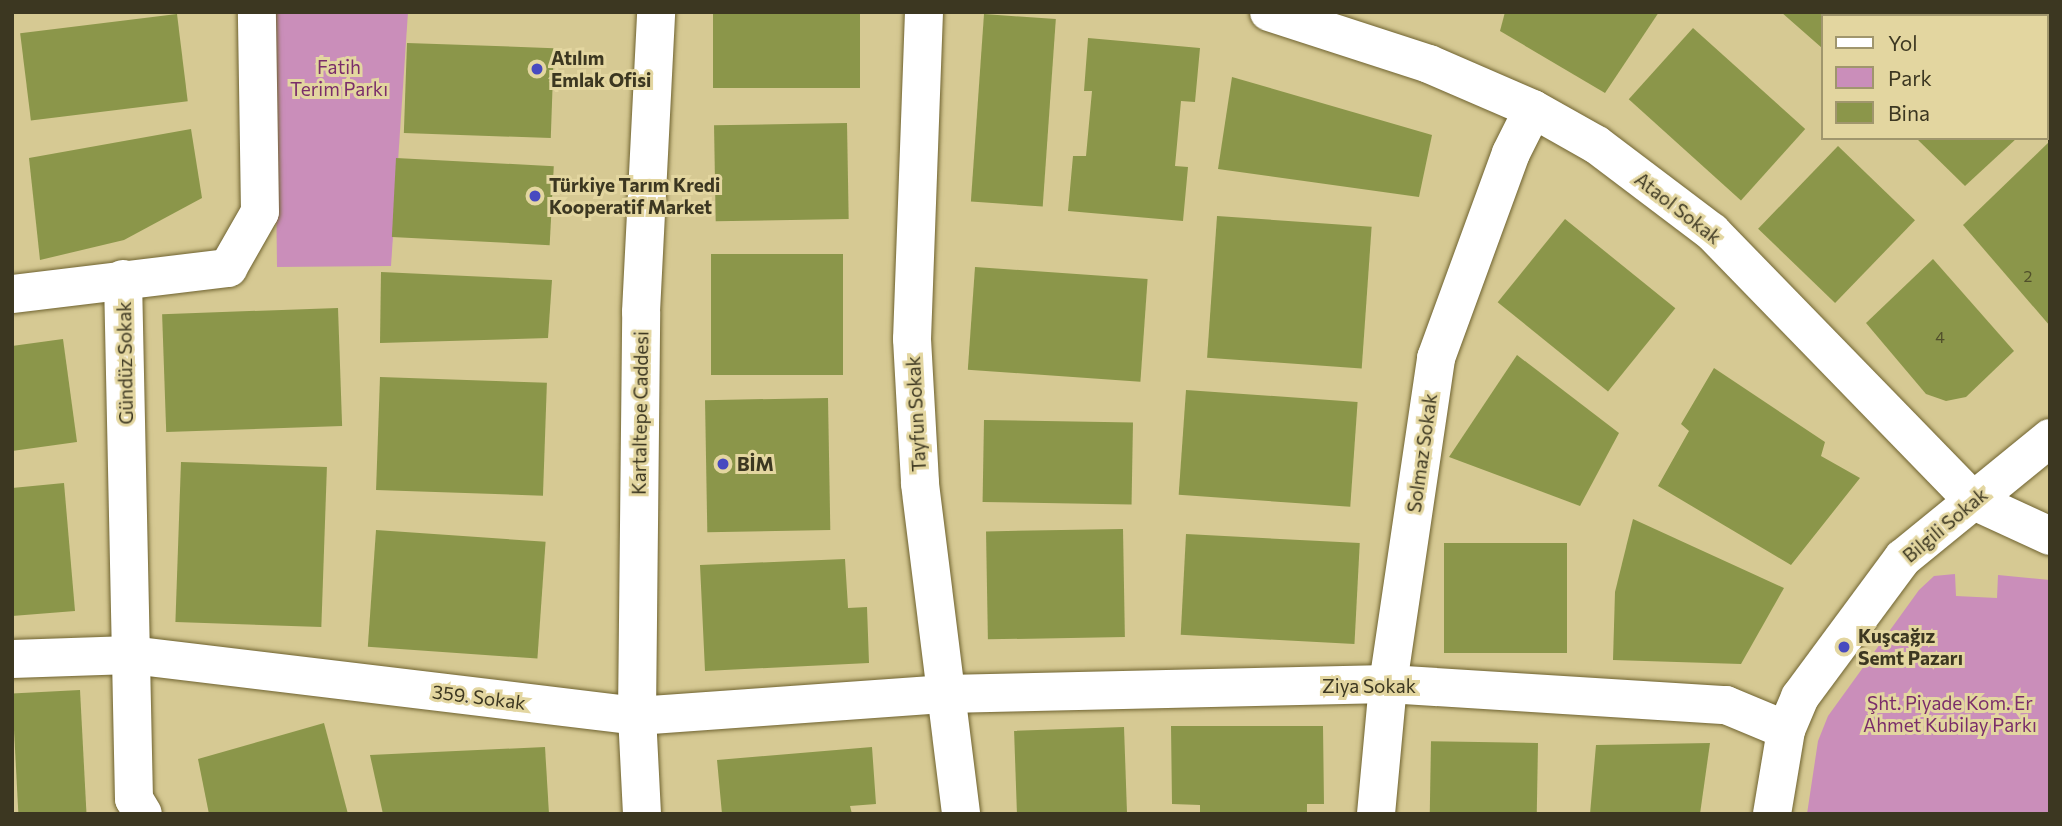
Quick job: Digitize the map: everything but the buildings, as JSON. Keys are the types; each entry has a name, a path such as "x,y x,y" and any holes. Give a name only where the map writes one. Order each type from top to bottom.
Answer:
{"street":[{"name":"Gündüz Sokak","path":"144,814 134,799 123,279 228,268 260,212 257,12"},
{"name":"Kartaltepe Caddesi","path":"642,814 637,716 640,312 656,12"},
{"name":"Tayfun Sokak","path":"924,12 912,339 920,484 961,814"},
{"name":"Ataol Sokak","path":"1269,12 1319,20 1429,64 1533,109 1597,145 1712,232 1974,501 2050,536"},
{"name":"Solmaz Sokak","path":"1376,814 1388,684 1436,358 1511,153 1533,109"},
{"path":"12,294 123,279"},
{"name":"Bilgili Sokak","path":"1772,814 1786,730 1800,697 1903,558 2050,438"},
{"name":"359. Sokak","path":"12,659 131,655 637,716 947,694"},
{"name":"Ziya Sokak","path":"947,694 1388,684 1726,705 1786,730"}],"green space":[{"name":"Fatih Terim Parkı","path":"274,12 408,12 391,266 277,267"},
{"name":"Şht. Piyade Kom. Er Ahmet Kubilay Parkı","path":"1955,574 1956,596 1997,598 1998,575 2050,580 2050,814 1807,814 1818,741 1828,716 1919,590 1934,576"}],"place":[{"name":"Atılım Emlak Ofisi","path":"537,69"},
{"name":"Türkiye Tarım Kredi Kooperatif Market","path":"535,196"},
{"name":"BİM","path":"723,464"},
{"name":"Kuşcağız Semt Pazarı","path":"1844,647"}]}
